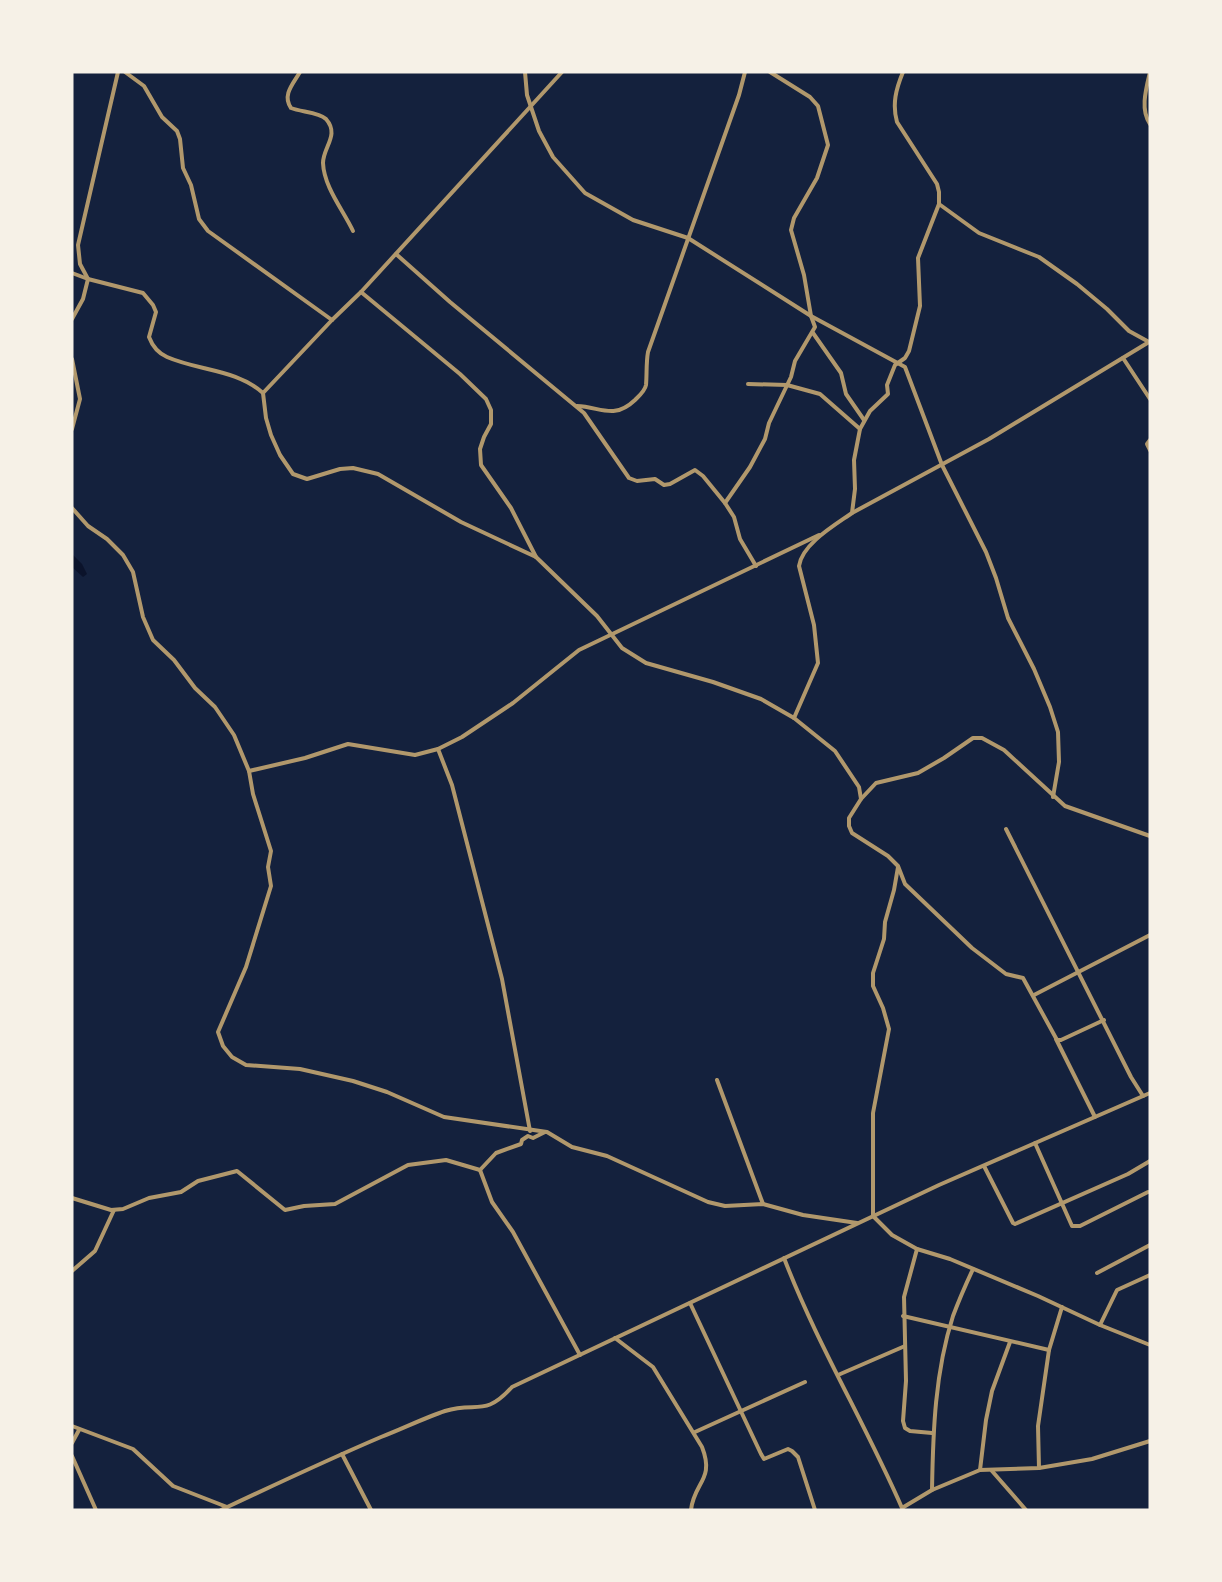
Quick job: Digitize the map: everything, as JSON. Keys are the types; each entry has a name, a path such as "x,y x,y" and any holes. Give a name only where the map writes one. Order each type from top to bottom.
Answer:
{"street":[{"path":"72,319 83,300 88,279 80,264 78,245 118,72"},
{"path":"125,72 144,86 162,117 177,131 183,168 191,185 199,219 208,231 332,320"},
{"path":"300,72 287,94 287,102 291,108 320,115 332,131 332,138 323,159 324,170 328,183 353,231"},
{"path":"525,72 527,95 539,131 553,157 585,193 633,220 688,238 811,316 905,367 942,465 986,552 1008,618 1034,669 1053,716 1058,732 1059,762 1053,797"},
{"path":"263,393 361,292 562,72"},
{"path":"577,406 617,411 628,406 643,391 646,384 645,369 648,352 739,96 745,72"},
{"path":"725,503 750,467 765,440 769,423 787,385 795,361 813,333 814,321 791,230 794,218 817,178 828,145 818,106 810,97 770,72"},
{"path":"852,513 855,489 854,460 860,429 864,420 888,394 887,385 895,365 909,351 920,306 918,258 939,204 937,183 897,122 894,111 896,89 903,72"},
{"path":"1150,72 1143,109 1144,117 1150,124"},
{"path":"794,718 818,663 814,625 799,566 805,551 825,532 852,513 989,439 1149,342 1129,331 1092,297 1039,257 979,233 939,204"},
{"path":"396,254 450,302 577,406 591,422 629,478 637,481 656,479 664,485 695,470 703,476 734,517 740,539 756,566"},
{"path":"72,273 143,293 156,312 149,337 156,350 166,357 243,380 254,385 263,393 271,435 280,455 293,474 307,479 340,469 353,468 371,471 461,522 536,557"},
{"path":"361,292 460,374 486,399 491,410 491,424 483,437 480,449 481,465 511,508 536,557 597,616 622,648 646,663 713,682 761,699 794,718 835,751 859,787 861,799"},
{"path":"813,333 841,373 846,394 864,420"},
{"path":"1123,358 1150,399"},
{"path":"72,359 80,399 72,429"},
{"path":"748,384 787,385 820,394 860,429"},
{"path":"1150,440 1147,444 1150,450"},
{"path":"72,508 88,526 107,539 123,555 133,572 142,617 153,640 174,660 195,688 215,707 234,735 249,771 271,851 268,867 271,886 246,967 218,1032 223,1046 232,1057 246,1065 300,1069 387,1092 444,1117 547,1132 573,1147 607,1156 708,1202 725,1206 763,1204 837,1221 857,1223"},
{"path":"249,771 305,758 348,744 415,755 438,749 462,737 513,703 579,650 825,532"},
{"path":"1095,1117 1034,995 1023,978 1002,971 972,948 935,911 916,897 905,884 898,866 888,856 852,833 849,818 861,799 876,783 918,773 973,738 982,738 1004,750 1065,806 1150,836"},
{"path":"438,749 452,785 502,979 531,1131"},
{"path":"1006,829 1077,972 1143,1096"},
{"path":"898,866 885,922 884,939 873,973 873,986 889,1029 873,1113 873,1216 892,1235 917,1249 973,1269 1150,1345"},
{"path":"1034,995 1150,935"},
{"path":"1054,1036 1060,1040 1104,1020"},
{"path":"717,1080 763,1204"},
{"path":"221,1510 342,1454 445,1411 468,1407 481,1408 492,1404 512,1387 857,1223 1150,1093"},
{"path":"480,1170 496,1153 521,1144 522,1140 528,1136 533,1138 547,1132"},
{"path":"1035,1143 1072,1226 1080,1226 1148,1192"},
{"path":"72,1198 114,1210 123,1209 158,1196 181,1192 198,1181 237,1171 285,1210 335,1204 408,1165 446,1160 480,1170"},
{"path":"984,1166 1015,1224 1060,1202 1128,1174 1150,1161"},
{"path":"480,1170 492,1202 513,1232 580,1355"},
{"path":"72,1271 95,1251 114,1210"},
{"path":"1097,1273 1150,1245"},
{"path":"917,1249 904,1297 905,1428 910,1431 933,1432"},
{"path":"784,1258 803,1308 902,1509 932,1490 980,1470 1039,1468 1092,1459 1150,1441"},
{"path":"932,1490 933,1432 940,1369 953,1316 973,1269"},
{"path":"1100,1325 1117,1290 1150,1275"},
{"path":"690,1303 764,1459 788,1449 792,1451 798,1457 815,1510"},
{"path":"1039,1468 1038,1426 1048,1350 1062,1307"},
{"path":"903,1316 1048,1350"},
{"path":"615,1338 653,1367 694,1432 707,1458 705,1479 693,1497 691,1510"},
{"path":"980,1470 990,1400 1010,1342"},
{"path":"838,1375 905,1346"},
{"path":"694,1432 805,1382"},
{"path":"72,1426 134,1449 172,1486 227,1507"},
{"path":"72,1443 78,1430"},
{"path":"342,1454 371,1510"},
{"path":"72,1455 96,1510"},
{"path":"991,1470 1026,1510"}],"water":[{"path":"72,554 82,564 87,574 83,577 72,567"}]}
